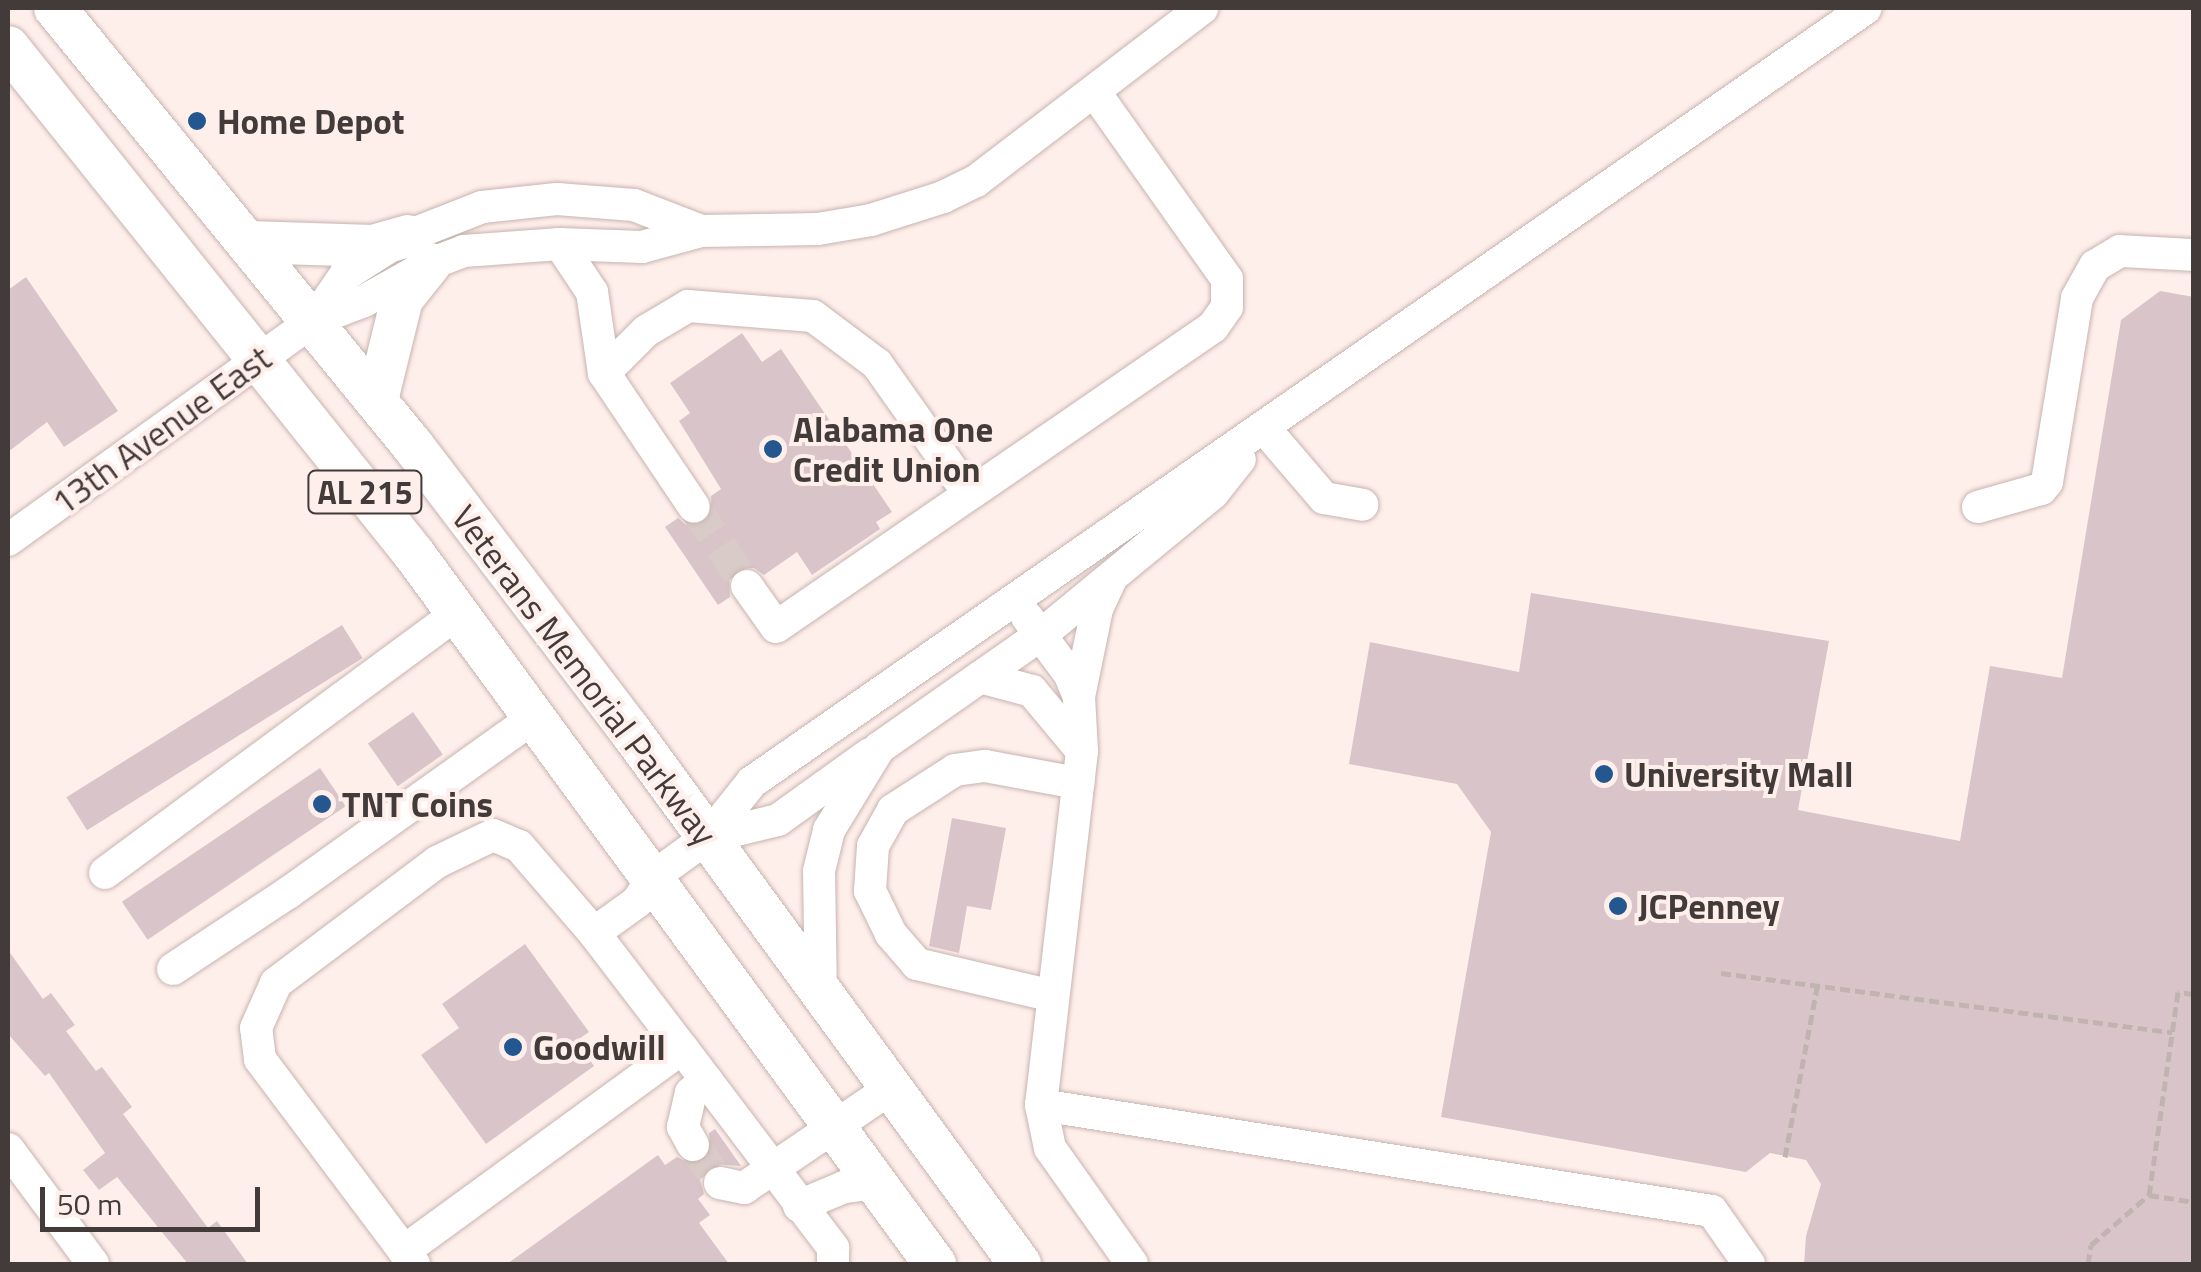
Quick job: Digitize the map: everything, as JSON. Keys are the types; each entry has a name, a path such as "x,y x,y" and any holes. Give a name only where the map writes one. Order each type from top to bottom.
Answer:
{"main road":[{"name":"Veterans Memorial Parkway","path":"56,8 377,400 708,837 821,997 1020,1264"},
{"name":"Veterans Memorial Parkway","path":"8,46 458,613 935,1264"},
{"path":"248,242 419,250 377,400"}],"street":[{"name":"13th Avenue East","path":"419,250 560,244 642,247 701,231 818,229 871,220 943,197 976,181 1202,8"},
{"path":"594,933 637,902 653,877 708,837 752,782 1866,8"},
{"path":"747,586 776,627 1213,327 1227,307 1227,279 1094,91"},
{"name":"13th Avenue East","path":"8,540 314,320 364,301 419,250 482,207 556,199 634,204 701,231"},
{"path":"560,244 592,292 604,373 694,507"},
{"path":"1978,507 2041,489 2048,482 2077,298 2095,266 2120,251 2194,255"},
{"path":"604,373 646,331 688,306 813,316 877,364 969,494"},
{"path":"1265,428 1324,498 1362,505"},
{"path":"708,837 778,820 1042,634 1213,493 1265,428"},
{"path":"1112,576 1097,609 1079,697 1082,750 1041,1105 1050,1148 1132,1264"},
{"path":"1014,602 1070,674 1079,697"},
{"path":"105,873 458,613"},
{"path":"980,677 1032,691 1082,750"},
{"path":"172,969 288,893 536,716"},
{"path":"821,997 819,871 828,830 879,748"},
{"path":"1054,996 917,964 891,934 870,891 873,846 892,810 955,770 985,766 1078,784"},
{"path":"682,1048 409,1258 260,1059 256,1028 276,983 437,862 493,835 519,846 594,933 682,1048 772,1170 833,1248 834,1264"},
{"path":"693,1146 684,1127 691,1093 706,1080"},
{"path":"720,1183 744,1188 891,1088"},
{"path":"1041,1105 1712,1211 1749,1264"},
{"path":"8,1149 93,1264"},
{"path":"800,1206 844,1186 876,1183"}],"path":[{"path":"1720,973 2172,1032"},
{"path":"1785,1157 1818,983"},
{"path":"2088,1264 2091,1245 2149,1195 2178,992 2194,994"},
{"path":"2149,1195 2194,1202"}],"building":[{"path":"26,277 118,411 64,447 47,422 8,452 8,290"},
{"name":"University Mall","path":"2160,291 2194,297 2194,1264 1804,1264 1806,1236 1821,1184 1806,1160 1770,1153 1746,1172 1441,1117 1491,832 1457,784 1349,764 1370,642 1519,672 1531,593 1829,641 1798,810 1960,841 1990,666 2062,678 2121,320"},
{"name":"Alabama One Credit Union","path":"742,333 762,362 781,349 892,512 876,522 880,529 812,575 797,552 764,575 754,568 736,569 729,579 730,597 718,605 665,527 678,518 686,525 704,524 712,515 711,496 721,489 679,421 690,413 670,383"},
{"path":"342,625 363,658 87,830 66,797"},
{"path":"413,712 443,755 398,786 368,744"},
{"path":"320,768 346,806 148,940 122,902"},
{"path":"952,818 1006,828 991,910 967,906 959,953 929,946"},
{"path":"525,944 589,1032 576,1041 594,1066 486,1144 421,1055 459,1028 442,1004"},
{"path":"8,950 43,999 51,993 75,1025 66,1031 96,1071 102,1067 132,1107 123,1114 208,1228 217,1221 248,1264 188,1264 117,1177 99,1190 83,1170 105,1153 49,1073 45,1076 8,1034"},
{"path":"715,1129 741,1166 715,1164 705,1170 700,1180 704,1194 698,1199 710,1215 699,1223 729,1264 507,1264 658,1155 665,1165 677,1157 692,1165 704,1162 711,1154 709,1133"}],"tunnel":[{"path":"694,507 747,586"},
{"path":"693,1145 720,1183"}],"place":[{"name":"Home Depot","path":"197,121"},
{"name":"Alabama One Credit Union","path":"773,449"},
{"name":"University Mall","path":"1604,774"},
{"name":"TNT Coins","path":"322,804"},
{"name":"JCPenney","path":"1618,906"},
{"name":"Goodwill","path":"513,1047"}]}
